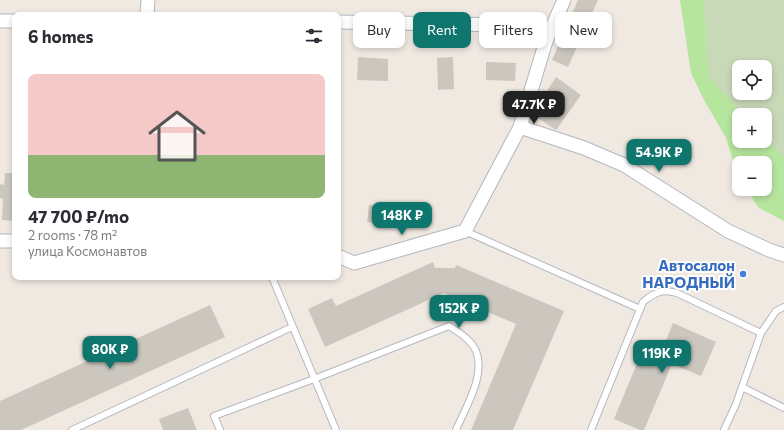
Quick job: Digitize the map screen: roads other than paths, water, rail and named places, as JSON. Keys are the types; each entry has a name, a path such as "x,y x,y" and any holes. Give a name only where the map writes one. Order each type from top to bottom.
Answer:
{"street":[{"path":"147,12 148,0"},
{"path":"547,39 564,0"},
{"path":"0,21 12,21"},
{"path":"341,22 479,24"},
{"path":"341,257 354,263 465,231 520,127 544,48"},
{"path":"520,127 584,148 624,165 728,231 768,250 784,255"},
{"path":"0,241 12,241"}],"lane":[{"path":"465,231 640,309"},
{"path":"273,280 336,430"},
{"path":"591,430 643,302 652,294 666,290 677,292 762,333"},
{"path":"724,430 736,404 762,333 776,311 784,307"},
{"path":"220,430 214,416 314,379 449,326 465,336 476,350 478,366 477,381 456,430"},
{"path":"72,430 292,327"},
{"path":"742,387 784,408"}],"place":[{"name":"Автосалон НАРОДНЫЙ","path":"743,274"}]}
